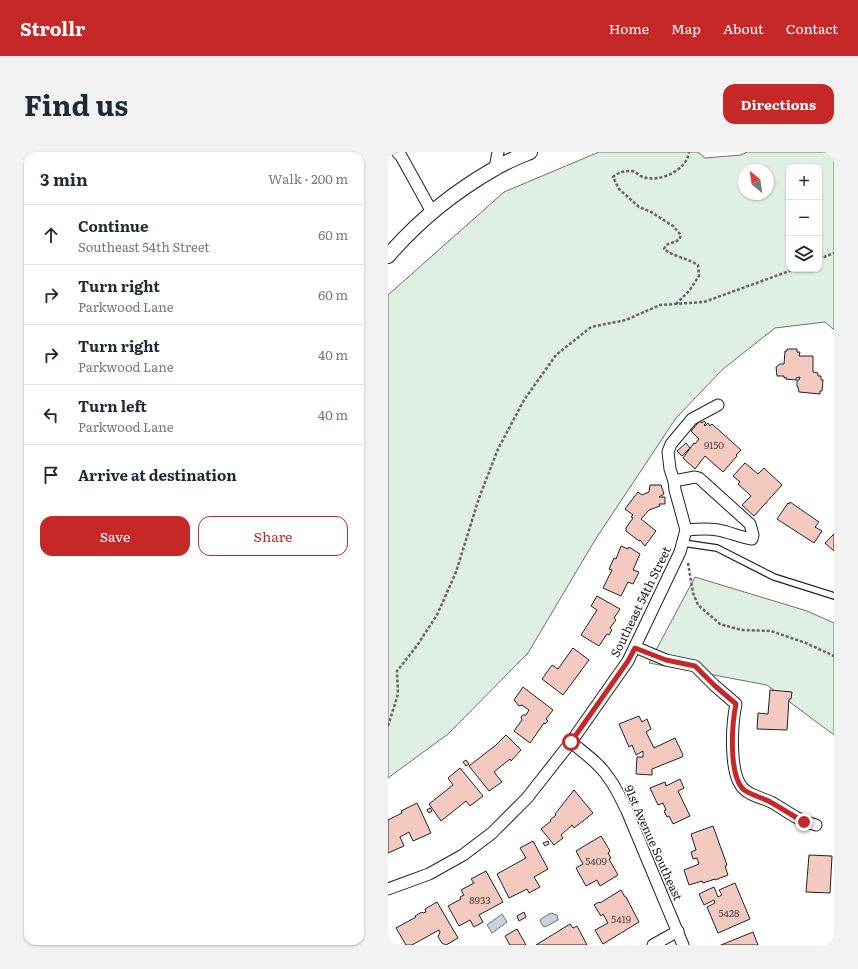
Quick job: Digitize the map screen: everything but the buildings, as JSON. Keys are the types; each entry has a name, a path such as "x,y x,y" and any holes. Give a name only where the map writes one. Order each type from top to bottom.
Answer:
{"street":[{"path":"397,152 401,156 432,212"},
{"path":"495,168 498,152"},
{"path":"388,256 399,243 432,212 456,193 495,168 530,152"},
{"name":"Southeast 54th Street","path":"388,889 430,874 463,855 492,832 527,798 571,742 628,661 682,548 686,530 668,461 668,452 671,444 692,419 718,405"},
{"path":"674,481 695,477 699,478 750,524 753,535 752,539 738,537 718,530 701,528 686,530"},
{"path":"635,648 666,660 695,666 736,704 733,718 733,741 735,774 738,782 744,790 772,802 804,822 816,826"},
{"name":"91st Avenue Southeast","path":"571,742 598,765 616,790 627,811 684,945"},
{"path":"653,945 678,930"}],"lane":[{"path":"682,548 718,548 774,578 834,596"}],"path":[{"path":"676,305 688,292 699,276 698,264 670,254 664,249 666,245 679,240 681,235 673,226 639,207 619,189 612,177 620,172 634,171 644,177 661,178 679,170 688,159 689,152"},
{"path":"822,258 834,254"},
{"path":"388,726 398,694 397,671 416,647 437,615 456,572 478,498 495,456 524,400 556,354 591,327 626,320 660,305 704,302 786,272"},
{"path":"682,548 687,559 698,605 720,624 741,630 770,631 806,643 834,656"}],"green space":[{"path":"599,152 698,152 705,158 741,155 747,152 834,152 834,330 825,322 775,328 723,369 676,418 595,540 528,653 448,734 388,778 388,295 504,192"},
{"path":"695,577 807,611 834,623 834,735 767,685 649,663"}],"shaded area":[{"path":"551,913 557,915 558,920 545,927 543,926 540,921 541,919"},
{"path":"502,914 507,922 492,933 487,925"}],"route":[{"path":"571,742 628,661 635,648 666,660 695,666 736,704 733,718 733,741 735,774 738,782 744,790 763,800 772,802 804,822"}]}
